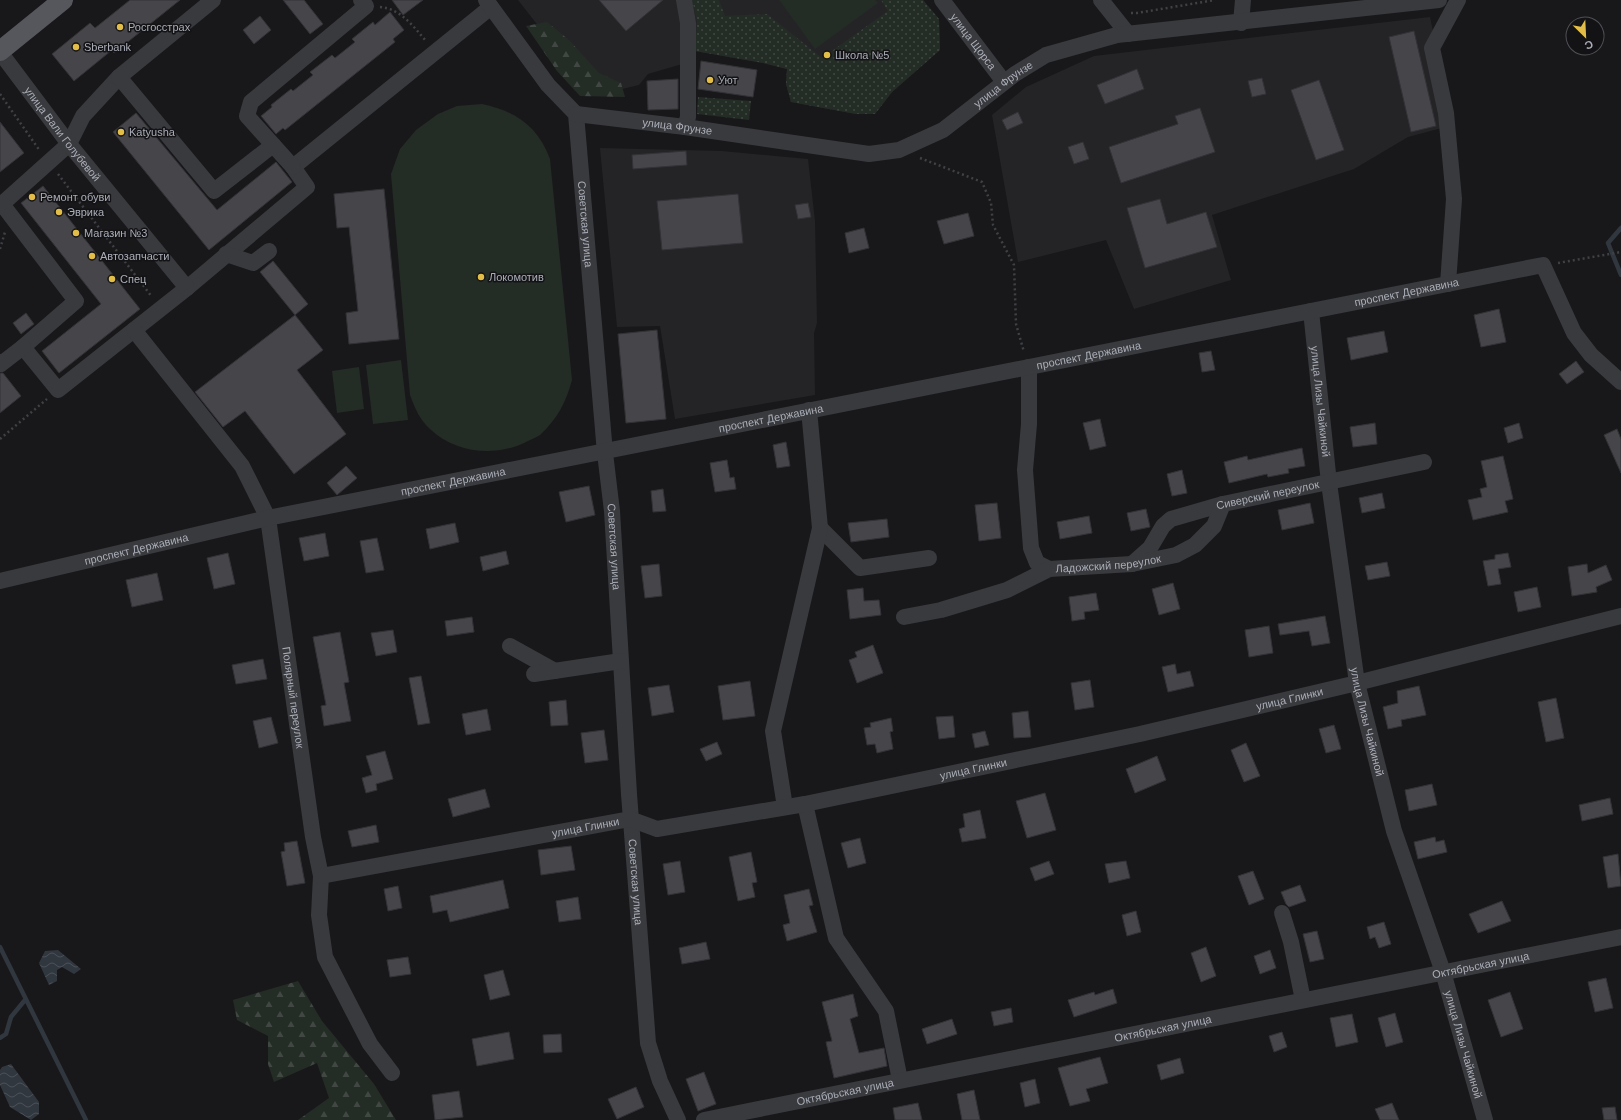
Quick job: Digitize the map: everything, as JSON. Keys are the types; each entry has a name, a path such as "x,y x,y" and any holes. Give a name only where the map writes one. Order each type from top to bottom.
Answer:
{"main road":[{"path":"0,51 63,0"}],"street":[{"path":"0,362 1,364 23,348 76,301 1,204 69,144 83,116 119,77 213,0"},
{"path":"684,0 688,23 688,117 685,127"},
{"path":"1242,22 1243,0"},
{"name":"улица Фрунзе","path":"576,114 685,127 869,154 899,150 943,130 1004,82 1046,55 1117,35 1440,0"},
{"path":"1448,284 1454,199 1446,113 1432,48 1458,0"},
{"name":"улица Щорса","path":"947,2 1004,82"},
{"path":"23,348 58,390 187,288 307,187 293,167 247,116 251,102 363,3"},
{"path":"293,167 435,52 489,3 548,84 576,114"},
{"path":"1105,5 1128,34"},
{"name":"улица Вали Голубевой","path":"0,51 69,144 187,288"},
{"path":"119,77 214,191 273,145"},
{"name":"Советская улица","path":"576,114 605,453 612,511 630,819 648,1043 660,1081 678,1120"},
{"path":"226,254 252,263 269,250"},
{"path":"1544,265 1574,333 1591,355 1621,382"},
{"name":"проспект Державина","path":"0,581 268,518 605,453 808,410 1544,265"},
{"name":"улица Лизы Чайкиной","path":"1311,311 1329,483 1357,683 1394,831 1443,972 1485,1120"},
{"name":"Полярный переулок","path":"134,330 242,466 268,518 313,837 320,876 319,915 325,957 370,1044 392,1073"},
{"path":"1029,367 1029,424 1025,470 1031,548 1037,563 1049,569"},
{"path":"785,807 773,731 820,528 808,410"},
{"name":"Сиверский переулок","path":"1132,564 1150,548 1164,526 1171,519 1223,504 1424,462"},
{"name":"Ладожский переулок","path":"904,617 941,610 1007,590 1049,569 1132,564 1176,555 1195,545 1214,526 1223,504"},
{"path":"820,528 860,568 929,558"},
{"name":"улица Глинки","path":"320,876 630,819 657,829 805,804 1140,734 1357,683 1621,616"},
{"path":"510,646 555,671"},
{"path":"534,674 621,661"},
{"path":"805,804 836,938 886,1011 900,1080"},
{"path":"1282,913 1291,942 1302,1000"},
{"name":"Октябрьская улица","path":"704,1120 1621,937"}],"path":[{"path":"1105,5 1137,14 1216,0"},
{"path":"363,3 390,8 408,20 435,52"},
{"path":"0,94 49,162 162,308"},
{"path":"899,150 982,182 991,203 993,225 1014,265 1016,324 1029,367"},
{"path":"1544,265 1621,252"},
{"path":"0,439 58,390"}],"shaded area":[{"name":"Школа №5","path":"518,0 923,0 939,19 940,50 892,92 875,114 856,114 791,102 786,84 787,69 763,63 695,51 696,60 648,74 639,85 593,96"},
{"path":"1430,17 1453,125 1408,137 1354,169 1212,215 1231,280 1134,309 1106,240 1018,262 992,115 1026,87 1094,56"},
{"path":"600,148 722,151 808,159 815,221 817,323 814,333 815,395 675,419 660,326 617,327"}],"green space":[{"path":"692,0 719,0 725,16 767,14 822,58 888,11 881,0 923,0 939,19 940,50 892,92 875,114 856,114 791,102 786,84 787,69 763,63 695,51 697,21"},
{"path":"779,0 875,0 878,3 815,49"},
{"path":"547,22 569,40 599,73 621,83 625,97 580,96 557,71 526,26"},
{"path":"698,97 751,101 749,120 697,114"},
{"name":"Локомотив","path":"482,104 505,111 524,122 539,137 550,159 572,380 567,395 556,416 540,435 512,447 488,451 463,448 440,437 430,429 420,417 410,395 391,174 400,149 416,130 438,114 457,106"},
{"path":"401,360 408,420 373,424 366,365"},
{"path":"359,367 364,409 337,413 332,371"},
{"path":"298,981 322,1021 374,1084 396,1120 298,1120 329,1098 317,1063 274,1082 268,1064 268,1036 237,1020 233,1000"}],"water":[{"path":"58,950 81,969 74,974 62,967 57,970 57,981 49,985 39,963 45,951"},
{"path":"11,1064 39,1102 39,1114 31,1120 10,1107 0,1085 0,1070 2,1067"}],"building":[{"path":"130,0 180,0 114,53 112,50 74,81 52,54 90,23 95,28"},
{"path":"283,0 304,0 323,24 310,34"},
{"path":"392,0 423,0 403,15"},
{"path":"599,0 663,0 626,31"},
{"path":"390,12 404,30 393,39 395,42 285,130 283,128 276,134 261,116 272,107 271,105 291,89 293,91 313,75 310,72 332,55 335,58 355,42 352,39 373,22 375,25"},
{"path":"260,16 271,30 254,44 243,30"},
{"path":"1414,31 1436,126 1411,132 1389,37"},
{"path":"701,61 757,70 753,97 698,89"},
{"path":"1137,69 1144,89 1105,104 1097,85"},
{"path":"1262,78 1266,94 1252,97 1248,81"},
{"path":"678,79 678,109 648,110 647,81"},
{"path":"1319,80 1344,150 1316,160 1291,90"},
{"path":"1200,108 1215,152 1121,183 1109,147 1178,124 1175,116"},
{"path":"1018,112 1023,123 1007,130 1002,120"},
{"path":"136,113 217,210 276,162 292,182 209,250 113,132"},
{"path":"0,122 24,153 0,172"},
{"path":"1083,142 1089,159 1074,164 1068,147"},
{"path":"686,151 687,165 633,169 632,155"},
{"path":"43,186 140,309 59,373 42,351 101,304 21,203"},
{"path":"384,189 399,339 349,344 346,313 358,311 349,227 337,228 334,194"},
{"path":"738,194 743,243 662,250 657,201"},
{"path":"1160,199 1167,224 1206,212 1217,247 1145,268 1127,208"},
{"path":"808,203 811,217 798,219 795,205"},
{"path":"968,213 974,236 944,244 937,221"},
{"path":"864,228 869,248 849,253 845,233"},
{"path":"273,261 308,304 295,315 260,272"},
{"path":"1499,309 1506,342 1481,347 1474,315"},
{"path":"26,313 34,324 21,334 13,323"},
{"path":"295,315 323,350 297,370 346,434 294,474 245,411 223,427 195,392"},
{"path":"657,330 666,419 626,423 618,334"},
{"path":"1384,331 1388,352 1351,360 1347,338"},
{"path":"1211,351 1215,370 1202,372 1199,353"},
{"path":"1576,361 1584,372 1567,384 1559,374"},
{"path":"0,373 3,373 21,396 0,413"},
{"path":"1100,419 1106,446 1090,450 1083,423"},
{"path":"1375,423 1377,444 1353,447 1350,427"},
{"path":"1519,423 1523,438 1508,443 1504,428"},
{"path":"1617,429 1621,439 1621,473 1604,435"},
{"path":"786,442 790,466 777,468 773,445"},
{"path":"1302,448 1305,466 1288,469 1289,473 1268,477 1267,474 1229,483 1224,462 1247,456 1248,460"},
{"path":"1503,456 1513,499 1505,501 1508,512 1473,520 1468,500 1482,497 1480,489 1487,487 1481,461"},
{"path":"727,460 730,478 734,477 736,489 715,492 710,463"},
{"path":"346,466 357,478 337,495 327,483"},
{"path":"1182,470 1187,493 1172,496 1167,474"},
{"path":"589,486 595,515 566,522 559,492"},
{"path":"663,489 666,511 653,512 651,491"},
{"path":"1382,493 1385,508 1362,513 1359,498"},
{"path":"997,503 1001,538 979,541 975,505"},
{"path":"1310,503 1314,523 1282,530 1278,510"},
{"path":"1146,509 1150,527 1131,531 1127,513"},
{"path":"1089,516 1092,533 1060,539 1057,522"},
{"path":"887,519 889,537 851,542 848,523"},
{"path":"455,523 459,542 430,549 426,529"},
{"path":"325,533 329,556 304,561 299,538"},
{"path":"377,538 384,570 366,573 360,541"},
{"path":"506,551 509,564 483,571 480,557"},
{"path":"228,553 235,584 214,589 207,558"},
{"path":"1508,553 1511,567 1498,569 1501,584 1488,586 1483,561 1495,559 1495,555"},
{"path":"1387,562 1390,576 1368,580 1365,566"},
{"path":"659,564 662,596 645,598 641,566"},
{"path":"1587,564 1588,573 1606,565 1612,580 1596,587 1597,592 1572,596 1568,567"},
{"path":"157,573 163,600 132,607 126,580"},
{"path":"1173,583 1180,609 1159,615 1152,589"},
{"path":"1537,587 1541,607 1518,612 1514,592"},
{"path":"863,588 864,601 879,600 881,615 850,619 847,590"},
{"path":"1096,593 1099,610 1084,612 1085,619 1072,621 1069,597"},
{"path":"1325,616 1330,643 1312,646 1309,631 1280,635 1278,624"},
{"path":"472,617 474,632 447,636 445,621"},
{"path":"1269,626 1273,653 1249,657 1245,630"},
{"path":"393,630 397,652 376,656 371,633"},
{"path":"340,632 349,682 344,683 351,721 324,726 321,706 326,705 313,637"},
{"path":"873,645 883,673 857,683 849,660 857,657 855,652"},
{"path":"263,659 267,679 236,684 232,665"},
{"path":"1175,664 1177,674 1190,671 1194,686 1168,692 1162,667"},
{"path":"421,676 430,723 418,725 409,678"},
{"path":"1090,680 1094,707 1075,710 1071,683"},
{"path":"750,681 755,716 723,720 718,686"},
{"path":"669,685 674,712 652,716 648,688"},
{"path":"1419,686 1426,715 1401,720 1402,726 1388,729 1383,707 1398,703 1397,691"},
{"path":"1556,698 1564,738 1546,742 1538,702"},
{"path":"566,700 568,725 551,726 549,702"},
{"path":"487,709 491,730 466,735 462,714"},
{"path":"1028,711 1031,737 1014,738 1012,713"},
{"path":"953,716 955,737 939,739 936,717"},
{"path":"271,717 278,743 259,748 253,721"},
{"path":"891,718 893,731 890,732 893,749 877,753 875,744 867,745 864,728 871,727 870,723"},
{"path":"1334,725 1341,749 1326,753 1319,729"},
{"path":"604,730 608,760 585,763 581,733"},
{"path":"985,731 989,745 975,748 972,734"},
{"path":"717,742 722,754 706,761 700,749"},
{"path":"1246,743 1260,776 1244,782 1231,750"},
{"path":"385,751 393,779 376,784 377,790 366,793 362,778 372,775 366,756"},
{"path":"1157,756 1166,780 1135,793 1126,769"},
{"path":"1432,784 1437,805 1409,811 1405,790"},
{"path":"485,789 490,807 453,817 448,799"},
{"path":"1045,793 1056,830 1027,838 1016,801"},
{"path":"1610,798 1613,814 1582,821 1579,805"},
{"path":"980,810 986,838 962,842 959,829 965,827 963,814"},
{"path":"376,825 379,842 352,847 348,831"},
{"path":"1435,837 1436,842 1444,840 1447,852 1418,859 1414,842"},
{"path":"860,838 866,863 848,868 841,843"},
{"path":"297,841 305,883 287,886 281,852 285,851 284,843"},
{"path":"571,846 575,870 541,875 538,850"},
{"path":"751,852 757,882 752,883 755,897 738,901 729,857"},
{"path":"1618,854 1621,886 1608,888 1603,857"},
{"path":"680,861 685,892 668,895 663,864"},
{"path":"1049,861 1054,874 1035,881 1030,868"},
{"path":"1126,861 1130,878 1109,883 1105,864"},
{"path":"1253,871 1264,899 1249,905 1238,876"},
{"path":"503,880 509,908 450,922 447,910 433,913 430,896"},
{"path":"1300,885 1306,901 1289,907 1286,904 1281,892"},
{"path":"398,886 402,908 388,911 384,889"},
{"path":"809,889 813,905 809,906 817,932 787,941 783,925 790,923 784,895"},
{"path":"578,897 581,919 559,922 556,901"},
{"path":"1502,901 1511,921 1478,933 1469,914"},
{"path":"1136,911 1141,932 1127,936 1122,915"},
{"path":"1384,922 1391,944 1379,948 1375,937 1370,939 1367,927"},
{"path":"1317,931 1324,959 1310,962 1303,934"},
{"path":"706,942 710,959 682,964 679,948"},
{"path":"1206,947 1216,976 1201,982 1191,953"},
{"path":"1270,950 1276,968 1260,974 1254,956"},
{"path":"408,957 411,974 390,977 387,960"},
{"path":"503,970 510,995 490,1000 484,975"},
{"path":"1606,978 1613,1008 1595,1012 1588,982"},
{"path":"1113,989 1117,1003 1074,1017 1068,1000 1094,992 1095,995"},
{"path":"1510,992 1523,1029 1501,1037 1488,1000"},
{"path":"853,994 858,1016 850,1019 859,1053 884,1048 887,1066 834,1078 826,1042 832,1041 822,1002"},
{"path":"1011,1008 1013,1022 994,1026 991,1012"},
{"path":"1395,1013 1403,1042 1386,1047 1378,1018"},
{"path":"1352,1014 1358,1042 1336,1047 1330,1018"},
{"path":"952,1019 957,1034 927,1044 922,1029"},
{"path":"509,1032 514,1059 477,1066 472,1039"},
{"path":"1282,1032 1287,1047 1274,1052 1269,1036"},
{"path":"561,1034 562,1052 544,1053 543,1035"},
{"path":"1100,1057 1108,1083 1086,1089 1090,1101 1070,1106 1058,1068"},
{"path":"1180,1058 1184,1073 1161,1080 1157,1065"},
{"path":"704,1072 716,1104 698,1111 686,1079"},
{"path":"1035,1079 1040,1103 1025,1107 1020,1083"},
{"path":"636,1087 644,1107 617,1119 608,1099"},
{"path":"974,1090 980,1120 962,1120 957,1094"},
{"path":"459,1091 463,1117 435,1120 432,1095"},
{"path":"918,1103 922,1120 895,1120 893,1108"},
{"path":"1392,1103 1399,1120 1380,1120 1375,1109"},
{"path":"1615,1107 1617,1120 1604,1120 1602,1108"}],"waterway":[{"path":"1621,228 1608,243 1621,275"},
{"path":"0,947 86,1120"},
{"path":"0,1038 6,1034 11,1017 25,1000"}],"place":[{"name":"Росгосстрах","path":"120,27"},
{"name":"Sberbank","path":"76,47"},
{"name":"Школа №5","path":"827,55"},
{"name":"Уют","path":"710,80"},
{"name":"Katyusha","path":"121,132"},
{"name":"Ремонт обуви","path":"32,197"},
{"name":"Эврика","path":"59,212"},
{"name":"Магазин №3","path":"76,233"},
{"name":"Автозапчасти","path":"92,256"},
{"name":"Локомотив","path":"481,277"},
{"name":"Спец","path":"112,279"}]}
